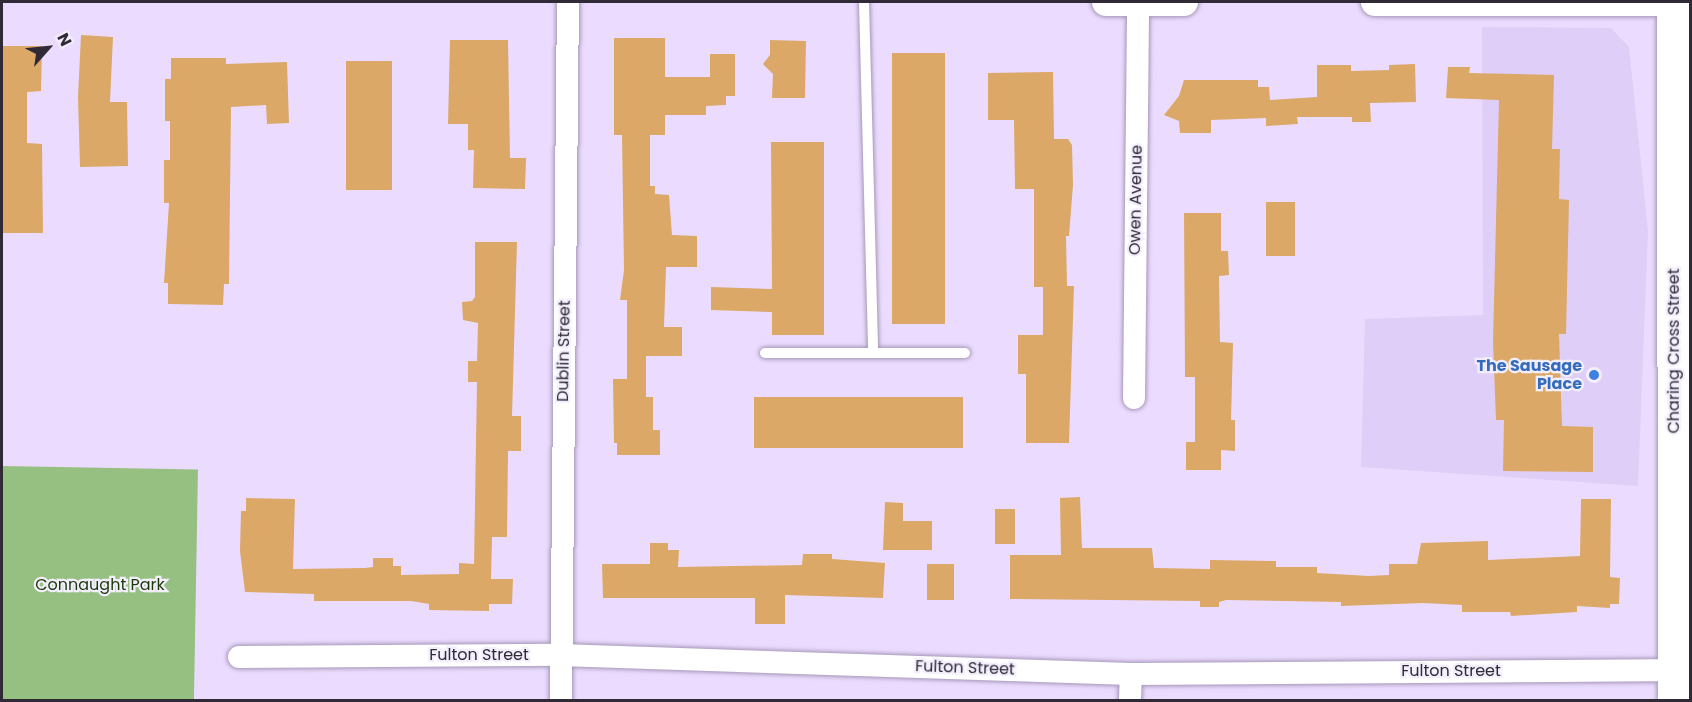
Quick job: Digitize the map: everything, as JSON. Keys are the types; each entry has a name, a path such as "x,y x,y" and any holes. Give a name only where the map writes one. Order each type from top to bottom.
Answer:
{"main road":[{"path":"1673,2 1690,3"},
{"name":"Charing Cross Street","path":"1673,2 1682,309 1682,670 1674,700"}],"street":[{"name":"Dublin Street","path":"561,700 568,2"},
{"path":"1106,2 1184,2"},
{"name":"Owen Avenue","path":"1134,398 1138,2"},
{"path":"1375,2 1673,2"},
{"name":"Fulton Street","path":"239,657 560,655 1131,674 1682,670"},
{"path":"1130,700 1131,674"}],"lane":[{"path":"864,2 873,353"},
{"path":"765,353 965,353"}],"shaded area":[{"path":"1482,27 1611,28 1629,47 1648,231 1638,486 1361,467 1365,319 1483,315"}],"green space":[{"name":"Connaught Park","path":"2,466 198,469 194,700 2,700"}],"building":[{"path":"81,35 113,37 110,102 127,102 128,166 80,167 78,97"},
{"path":"614,38 665,38 665,77 710,77 710,54 735,54 735,96 726,96 726,105 706,106 706,115 665,115 665,135 650,135 650,186 655,186 655,194 669,195 672,235 697,236 697,267 666,267 664,327 682,327 682,356 646,356 646,397 653,397 653,430 660,430 660,455 617,455 617,443 614,443 613,379 627,379 627,300 620,300 624,270 622,135 614,135"},
{"path":"450,40 508,40 510,158 526,158 525,189 473,188 474,150 468,150 468,124 448,124"},
{"path":"770,40 806,41 805,98 772,98 773,74 763,64 770,55"},
{"path":"2,46 42,46 41,91 27,92 27,143 42,144 43,233 2,233"},
{"path":"892,53 945,53 945,324 892,324"},
{"path":"171,58 226,58 226,64 287,62 289,123 267,124 266,105 231,107 229,284 224,284 223,305 168,304 168,283 164,283 169,203 164,203 164,160 170,160 170,121 165,121 165,79 171,79"},
{"path":"346,61 392,61 392,190 346,190"},
{"path":"1415,64 1416,102 1370,103 1371,122 1352,122 1352,117 1297,117 1298,124 1266,126 1266,118 1211,120 1211,133 1180,133 1179,121 1164,115 1179,96 1184,80 1258,80 1258,87 1269,87 1270,100 1317,97 1317,65 1351,65 1351,71 1389,70 1389,65"},
{"path":"1448,67 1470,67 1469,73 1554,75 1552,149 1560,149 1559,199 1569,200 1566,334 1559,334 1562,426 1593,427 1593,472 1503,471 1504,420 1496,420 1493,342 1499,100 1446,98"},
{"path":"1053,72 1054,139 1068,139 1072,145 1073,185 1069,236 1066,236 1067,286 1074,286 1069,443 1026,443 1026,374 1018,374 1018,335 1043,335 1043,287 1034,287 1034,189 1015,189 1014,120 988,120 988,73"},
{"path":"771,142 824,142 824,335 772,335 772,312 711,310 711,287 772,289"},
{"path":"1266,202 1295,202 1295,256 1266,256"},
{"path":"1184,213 1221,213 1221,251 1228,251 1229,275 1219,276 1220,342 1233,343 1231,420 1235,420 1235,451 1221,450 1221,470 1186,470 1186,442 1195,442 1195,377 1185,377"},
{"path":"475,242 517,242 512,416 521,416 521,451 508,451 507,537 492,537 491,579 513,579 512,604 489,604 489,611 429,610 429,604 411,601 314,601 314,594 245,592 240,551 241,511 246,511 246,498 295,499 293,569 365,568 373,567 373,558 393,558 393,566 401,566 401,575 459,574 459,563 474,564 477,382 468,382 468,361 477,361 478,323 463,320 462,302 472,301 475,297"},
{"path":"754,397 963,397 963,448 754,448"},
{"path":"1080,497 1082,548 1152,548 1154,568 1210,569 1210,560 1276,561 1276,567 1317,567 1317,573 1369,576 1389,575 1389,564 1417,564 1421,543 1488,541 1488,560 1580,556 1581,499 1611,499 1610,577 1620,578 1619,604 1610,604 1610,608 1577,606 1577,612 1511,616 1510,612 1462,612 1462,605 1423,603 1341,606 1341,602 1226,600 1219,602 1219,607 1200,607 1200,601 1010,599 1010,555 1061,555 1060,498"},
{"path":"885,502 903,503 903,521 932,521 932,550 883,550"},
{"path":"995,509 1015,509 1015,544 995,544"},
{"path":"650,543 668,543 668,550 679,550 678,567 802,565 803,554 832,554 832,559 885,563 883,598 785,595 785,624 755,624 755,598 603,598 602,564 650,564"},
{"path":"927,564 954,564 954,600 927,600"}],"place":[{"name":"The Sausage Place","path":"1594,375"}]}
